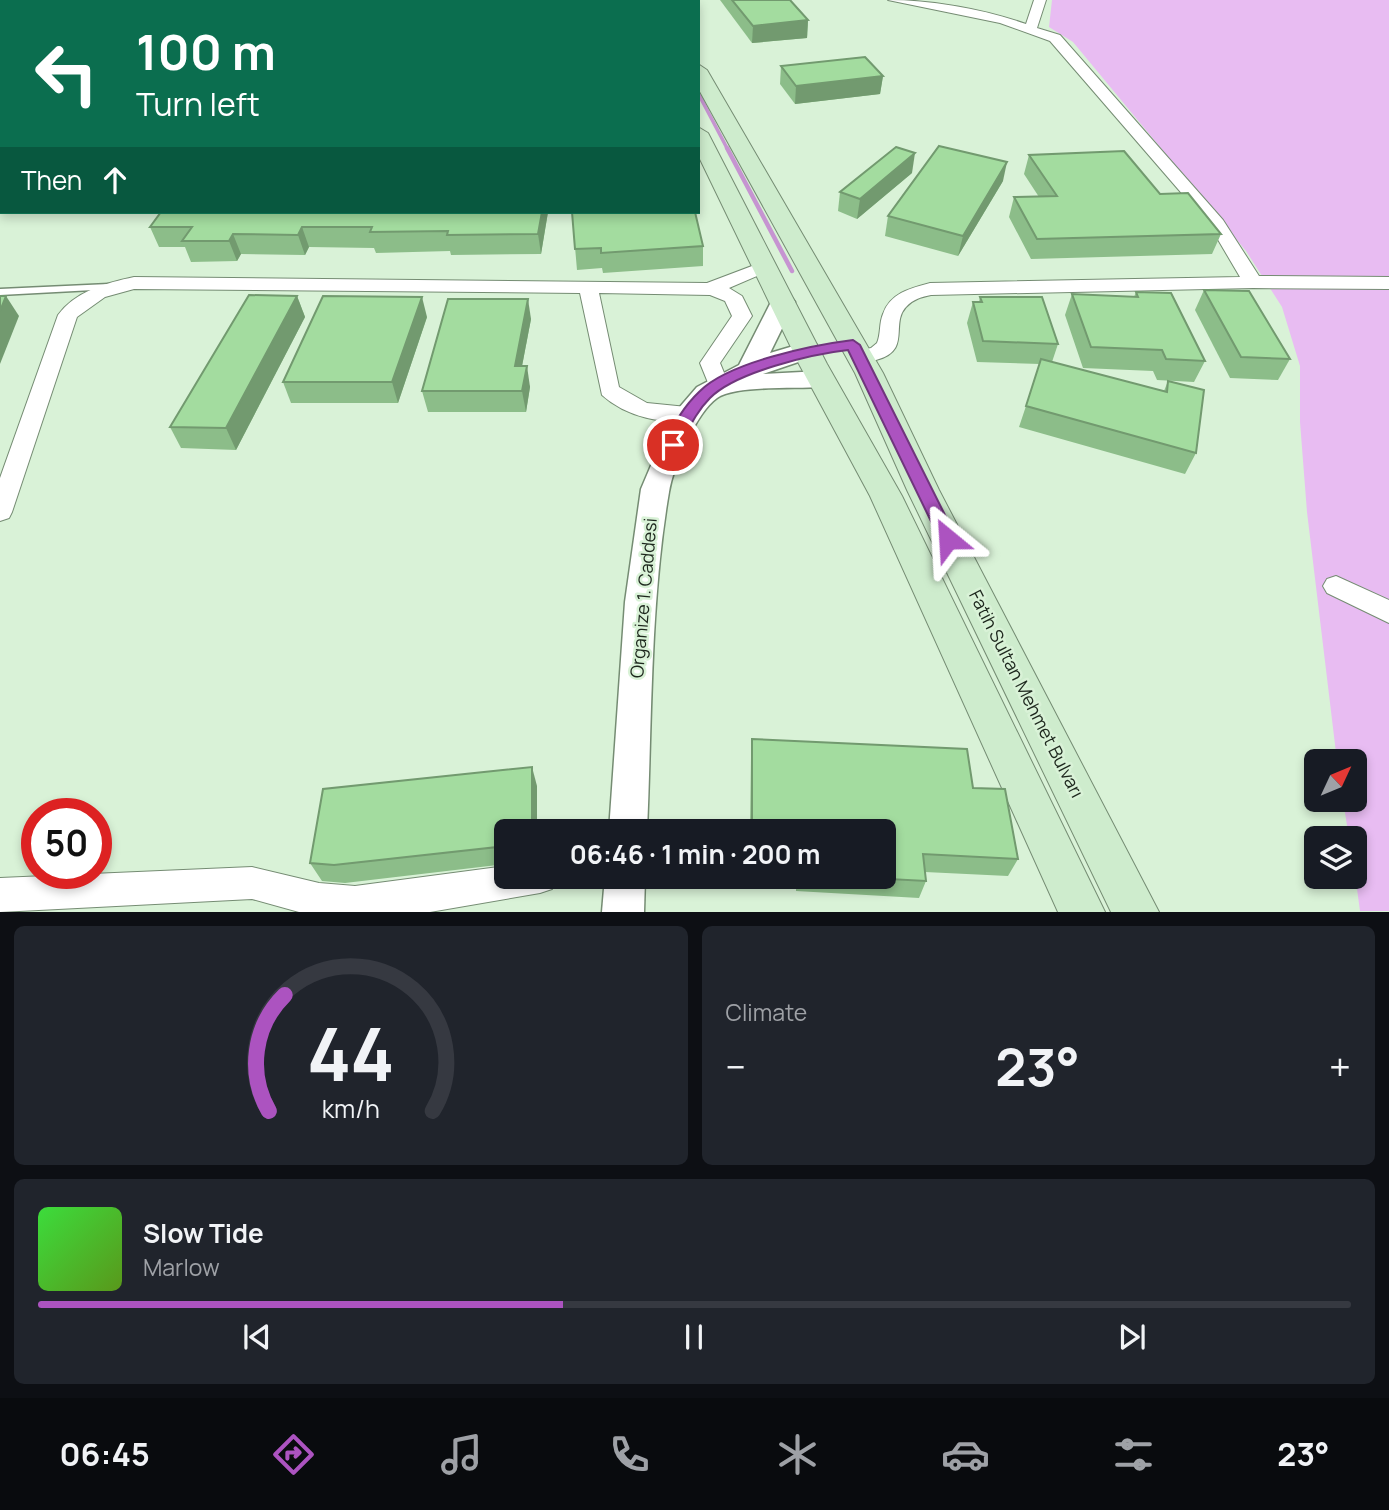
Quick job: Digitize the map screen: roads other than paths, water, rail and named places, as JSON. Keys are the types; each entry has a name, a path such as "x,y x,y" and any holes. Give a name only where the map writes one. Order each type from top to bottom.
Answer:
{"main road":[{"name":"Fatih Sultan Mehmet Bulvarı","path":"700,73 861,358 923,490 1136,912"},
{"path":"700,137 814,365 886,496 1082,912"},
{"path":"814,365 861,358"}],"street":[{"path":"894,0 1031,27 1055,38 1133,131 1217,224 1253,282"},
{"path":"1031,27 1040,0"},
{"path":"710,289 765,266"},
{"path":"861,358 878,356 885,350 894,305 915,292 1253,282 1389,283"},
{"path":"0,512 68,315 87,299 115,287 148,283 710,289 732,297 742,310 742,316 710,363 718,385 814,365"},
{"path":"588,288 609,390 621,400 640,409 690,413"},
{"path":"750,369 783,302"},
{"name":"Organize 1. Caddesi","path":"629,819 641,601 655,489 682,423 706,393 750,369 814,365"},
{"path":"1336,586 1389,612"},
{"path":"0,895 252,883 319,900 355,902 400,900 494,885"},
{"path":"623,912 624,889"}],"lane":[{"path":"0,292 115,287"}],"waterway":[{"path":"700,97 728,150"},
{"path":"727,148 792,271"}]}
